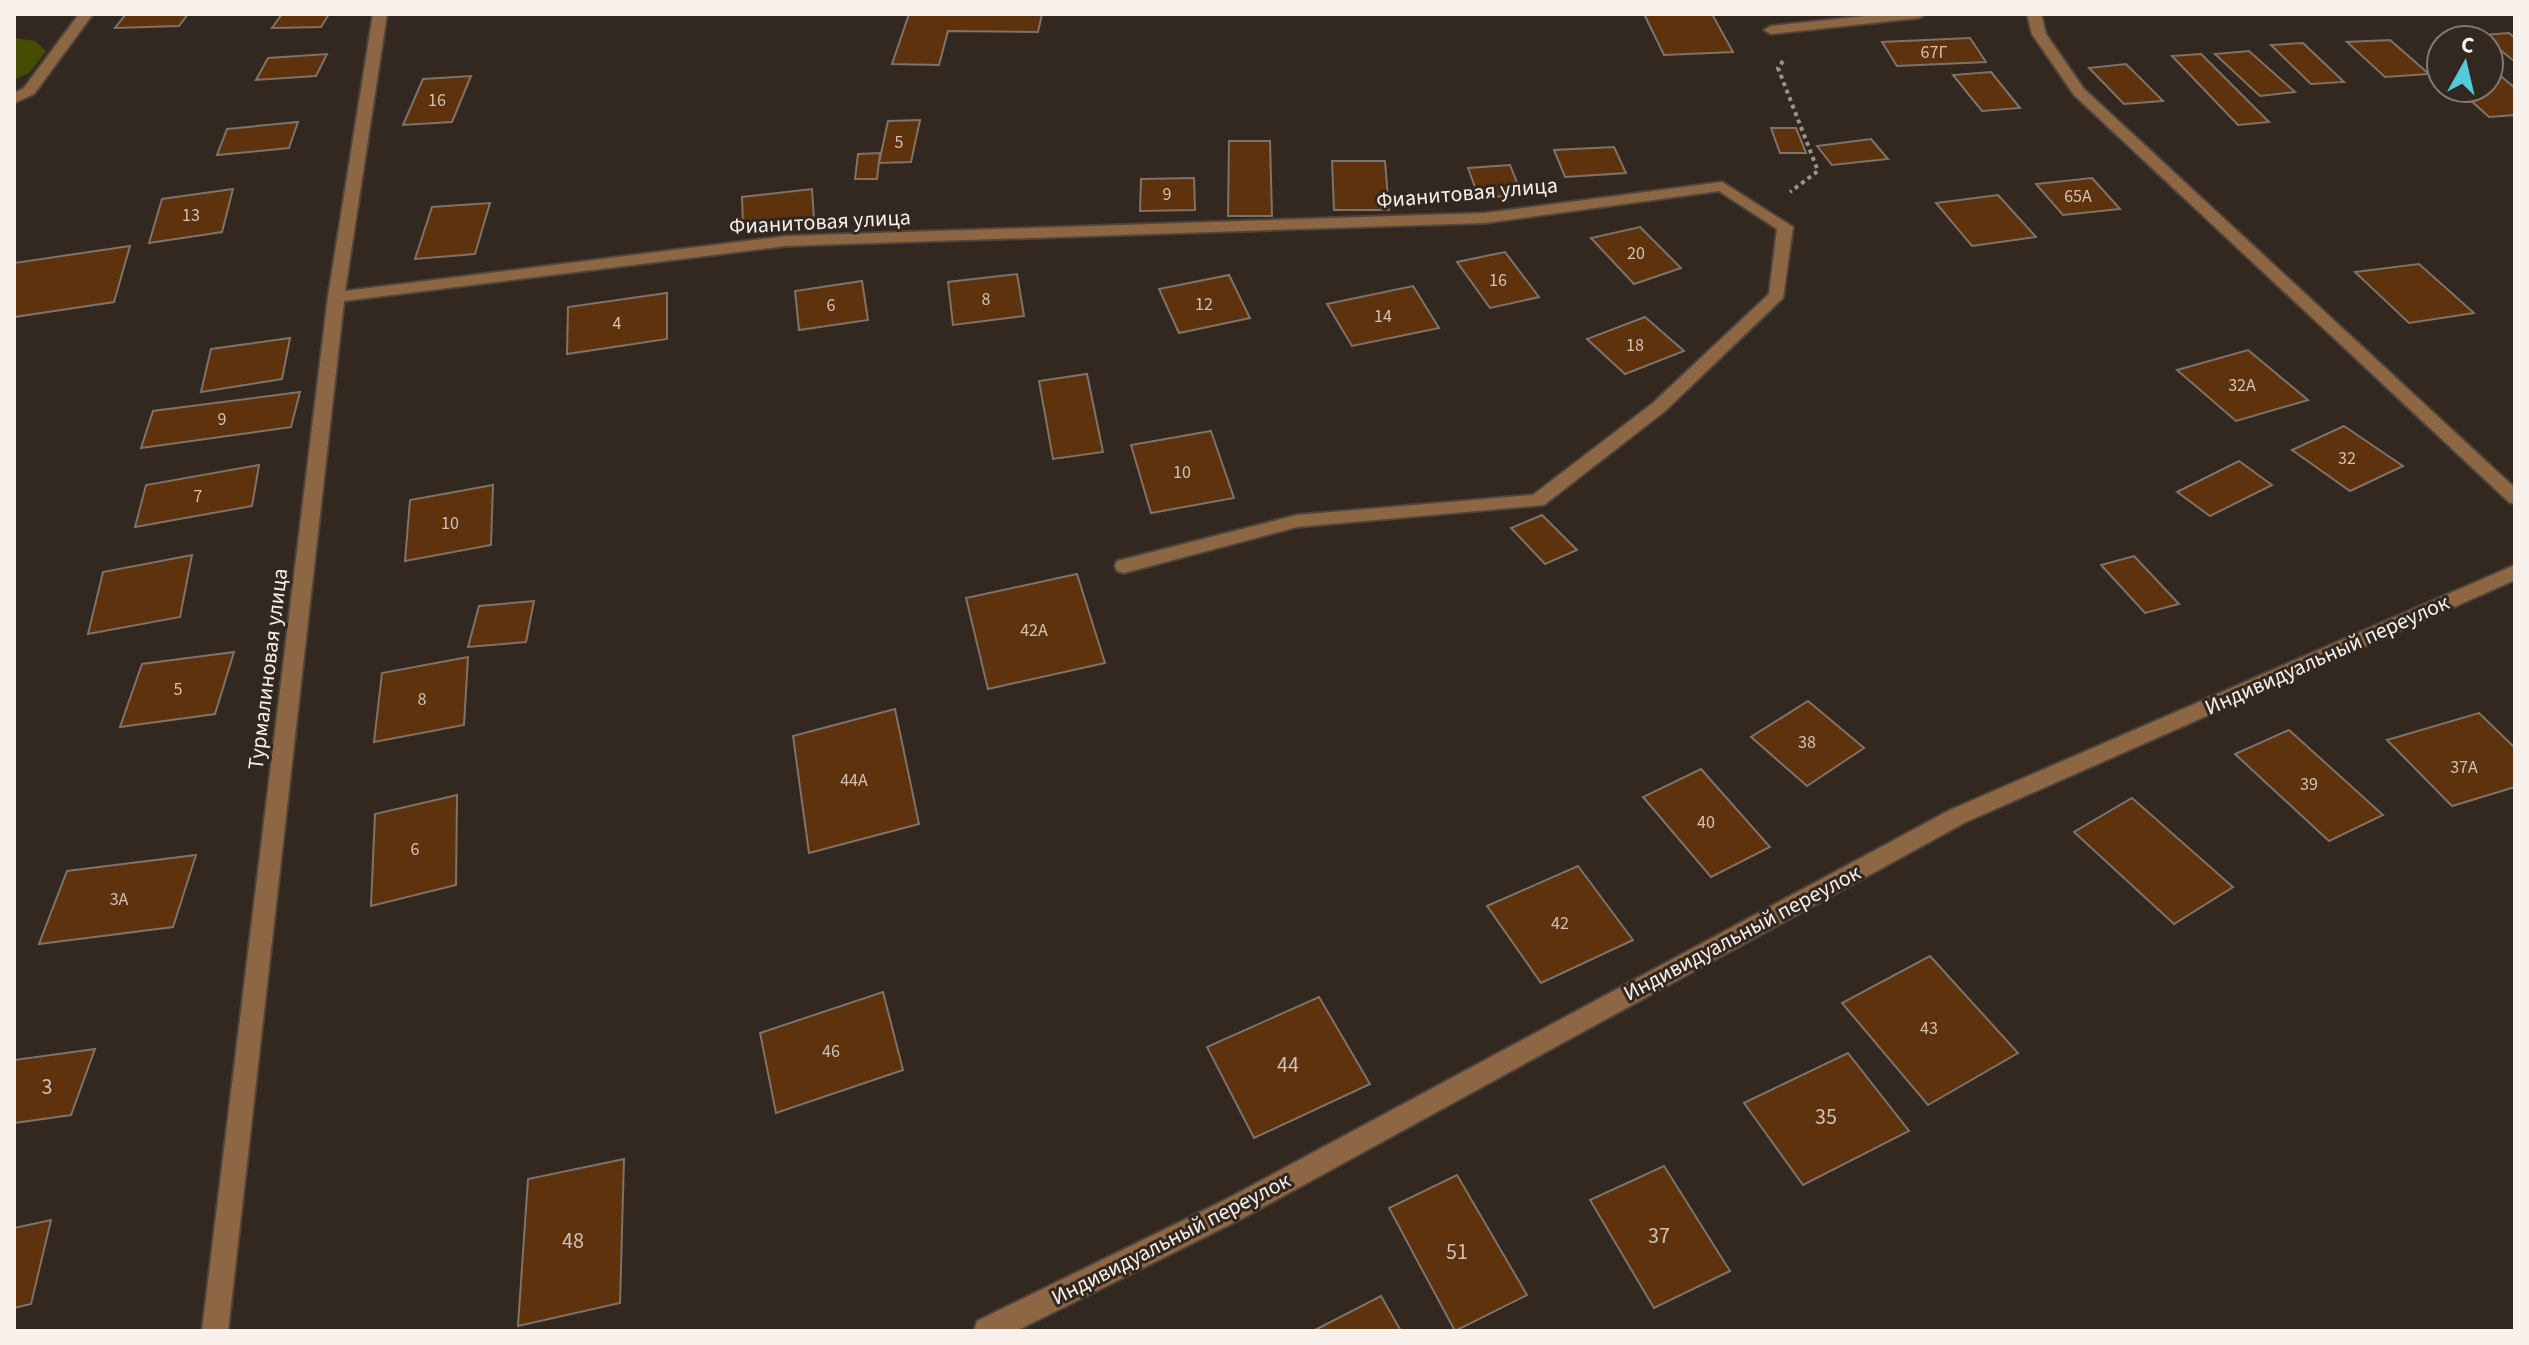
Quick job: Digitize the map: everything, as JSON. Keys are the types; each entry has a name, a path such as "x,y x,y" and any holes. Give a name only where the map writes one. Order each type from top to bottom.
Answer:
{"street":[{"path":"14,99 29,91 86,14"},
{"name":"Турмалиновая улица","path":"215,1331 336,297 380,14"},
{"path":"1771,30 1919,14"},
{"path":"2034,14 2039,34 2079,92 2515,498"},
{"name":"Фианитовая улица","path":"336,297 786,241 1485,218 1722,186 1785,227 1777,295 1659,407 1538,501 1297,521 1124,566"},
{"name":"Индивидуальный переулок","path":"987,1331 1234,1209 1958,816 2515,572"}],"path":[{"path":"1764,213 1818,171 1778,68 1809,26"}],"green space":[{"path":"14,38 35,41 46,51 30,72 14,80"}],"building":[{"path":"126,14 188,14 179,26 115,28"},
{"path":"282,14 329,14 321,27 272,28"},
{"path":"909,14 1042,14 1038,32 948,31 939,65 892,64"},
{"path":"1644,14 1712,14 1733,52 1664,55"},
{"path":"2505,33 2515,38 2515,62 2505,54"},
{"path":"1970,38 1986,62 1897,66 1882,42"},
{"path":"2390,40 2425,71 2425,74 2385,77 2347,42"},
{"path":"2303,43 2344,82 2311,84 2271,45"},
{"path":"2249,51 2295,92 2260,96 2215,54"},
{"path":"327,54 316,76 256,80 268,58"},
{"path":"2201,54 2269,122 2238,125 2172,56"},
{"path":"2126,64 2163,101 2124,104 2089,68"},
{"path":"1991,72 2020,108 1982,111 1953,75"},
{"path":"471,76 452,122 403,125 423,79"},
{"path":"2505,80 2515,88 2515,115 2489,117 2475,104 2505,104"},
{"path":"920,120 911,162 879,163 888,121"},
{"path":"298,122 289,148 217,155 227,129"},
{"path":"1771,128 1796,128 1806,153 1780,153"},
{"path":"1871,139 1888,159 1832,165 1817,146"},
{"path":"1229,141 1270,141 1272,216 1228,216"},
{"path":"1614,147 1626,173 1565,177 1554,150"},
{"path":"880,153 877,179 855,179 858,154"},
{"path":"1332,161 1385,161 1389,210 1334,210"},
{"path":"1510,165 1522,195 1479,198 1468,168"},
{"path":"1194,178 1195,210 1140,211 1141,179"},
{"path":"2092,178 2120,209 2063,215 2036,184"},
{"path":"233,189 222,232 149,243 162,199"},
{"path":"812,189 814,219 743,227 742,197"},
{"path":"1998,195 2036,237 1972,246 1936,203"},
{"path":"490,203 475,254 415,259 432,207"},
{"path":"1640,227 1681,268 1634,284 1591,238"},
{"path":"130,246 114,302 14,317 14,263"},
{"path":"1505,252 1539,297 1490,308 1457,262"},
{"path":"2419,264 2474,313 2409,323 2355,272"},
{"path":"1017,274 1024,316 953,325 948,282"},
{"path":"1229,275 1250,318 1179,333 1159,289"},
{"path":"862,281 868,320 799,330 795,291"},
{"path":"1413,286 1439,328 1352,346 1327,304"},
{"path":"667,293 667,339 567,354 568,307"},
{"path":"1645,317 1684,351 1625,374 1587,339"},
{"path":"290,338 282,379 201,392 211,349"},
{"path":"2248,350 2308,400 2236,421 2177,370"},
{"path":"1087,374 1103,452 1053,459 1039,381"},
{"path":"300,392 291,427 141,448 153,411"},
{"path":"2344,426 2403,466 2350,491 2292,450"},
{"path":"1211,431 1234,498 1151,513 1131,445"},
{"path":"2239,461 2272,485 2210,516 2177,492"},
{"path":"259,465 252,506 135,527 146,485"},
{"path":"493,485 491,545 405,561 410,500"},
{"path":"1542,515 1577,550 1545,564 1511,528"},
{"path":"192,555 180,617 88,634 103,572"},
{"path":"2134,556 2179,604 2145,613 2101,565"},
{"path":"1077,574 1105,663 988,689 966,598"},
{"path":"534,601 526,642 468,647 479,606"},
{"path":"234,652 215,714 120,727 142,664"},
{"path":"468,657 464,725 374,742 382,673"},
{"path":"1808,701 1864,748 1807,786 1751,737"},
{"path":"895,709 919,824 809,853 793,736"},
{"path":"2479,713 2515,748 2515,787 2452,806 2387,740"},
{"path":"2289,730 2383,815 2329,841 2235,754"},
{"path":"1701,769 1770,847 1711,877 1643,797"},
{"path":"457,795 456,885 371,906 375,814"},
{"path":"2132,798 2233,887 2174,924 2074,832"},
{"path":"196,855 173,927 39,944 67,871"},
{"path":"1578,866 1633,940 1541,983 1487,906"},
{"path":"1930,956 2018,1053 1928,1105 1842,1003"},
{"path":"883,992 903,1070 776,1113 760,1033"},
{"path":"1319,997 1370,1084 1254,1138 1207,1047"},
{"path":"95,1049 71,1115 14,1123 14,1060"},
{"path":"1848,1053 1909,1131 1803,1185 1744,1103"},
{"path":"624,1159 620,1303 518,1326 528,1179"},
{"path":"1664,1166 1730,1271 1654,1308 1590,1200"},
{"path":"1457,1175 1527,1295 1455,1331 1389,1208"},
{"path":"51,1220 31,1304 14,1308 14,1228"},
{"path":"1381,1296 1401,1331 1313,1331"}]}
